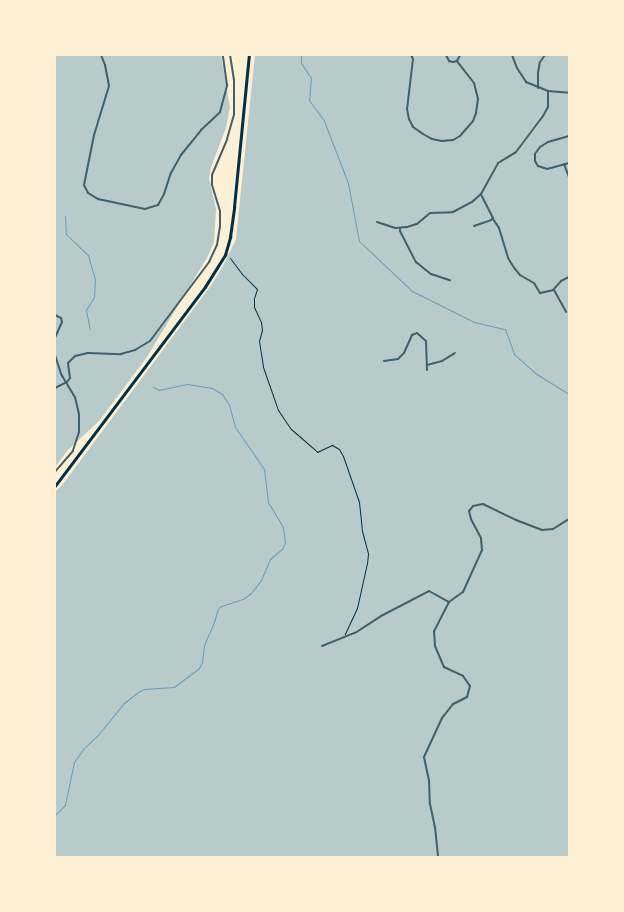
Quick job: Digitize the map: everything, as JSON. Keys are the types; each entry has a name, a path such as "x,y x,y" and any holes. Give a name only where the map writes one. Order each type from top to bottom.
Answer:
{"main road":[{"path":"55,486 205,287 225,255 230,237 234,207 249,55"}],"street":[{"path":"101,55 105,65 109,86 94,135 84,185 88,193 98,199 145,209 158,205 171,172 181,155 201,130 220,112 227,85 222,55"},
{"path":"55,388 67,382 70,378 68,363 75,356 88,352 121,354 135,350 150,341 209,262 217,245 220,227 220,211 212,184 212,175 227,139 234,114 235,89 230,55"},
{"path":"411,55 413,59 407,109 409,119 413,127 432,139 453,140 460,136 473,121 476,113 478,99 474,83 457,61"},
{"path":"446,55 451,62 457,61"},
{"path":"457,61 460,55"},
{"path":"512,55 517,68 526,82 548,91 569,94"},
{"path":"538,88 540,62 545,55"},
{"path":"377,222 386,226 400,228 416,224 430,213 449,213 461,209 481,194 498,163 516,152 543,116 548,107 548,91"},
{"path":"569,136 548,142 540,147 535,154 535,161 538,166 547,169 569,163"},
{"path":"564,164 569,178"},
{"path":"481,194 492,219 499,228 508,258 520,275 534,283 540,293 552,290 561,281 569,277"},
{"path":"474,226 492,219"},
{"path":"400,228 400,231 416,262 431,274 450,280"},
{"path":"552,290 566,312"},
{"path":"55,315 61,318 62,322 55,338"},
{"path":"384,361 388,362 398,358 404,353 412,335 417,333 426,341 427,370"},
{"path":"427,365 442,361 455,353"},
{"path":"55,354 61,374 75,397 79,415 79,432 73,451 55,472"},
{"path":"438,857 435,826 430,804 429,780 424,757 442,718 453,704 467,696 470,686 463,676 444,667 435,646 434,631 449,602 463,592 482,550 481,538 469,512 473,506 483,504 516,520 542,530 553,529 569,519"},
{"path":"322,646 355,633 390,611 429,591 449,602"}],"path":[{"path":"230,258 242,274 257,289 254,298 254,307 261,322 262,330 259,342 264,367 278,410 291,429 317,452 332,445 339,449 359,502 362,531 368,554 357,608 345,632 346,636"}],"shaded area":[{"path":"55,55 221,55 230,107 226,128 211,167 209,178 216,209 214,242 208,256 147,357 99,421 68,450 55,467"},
{"path":"255,55 569,55 569,857 55,857 55,492 63,484 212,284 223,266 236,239"}],"waterway":[{"path":"301,55 301,63 311,78 309,100 324,121 348,183 359,241 412,291 474,322 505,329 514,354 535,373 569,394"},
{"path":"65,216 66,234 88,255 95,279 94,297 86,310 90,330"},
{"path":"55,815 65,805 74,762 84,748 98,735 124,703 138,692 144,689 174,687 199,668 202,662 204,645 218,609 221,606 243,599 251,593 261,580 270,559 282,549 285,542 283,527 268,502 264,469 235,427 229,405 222,394 212,388 187,384 159,390 153,387"}]}
